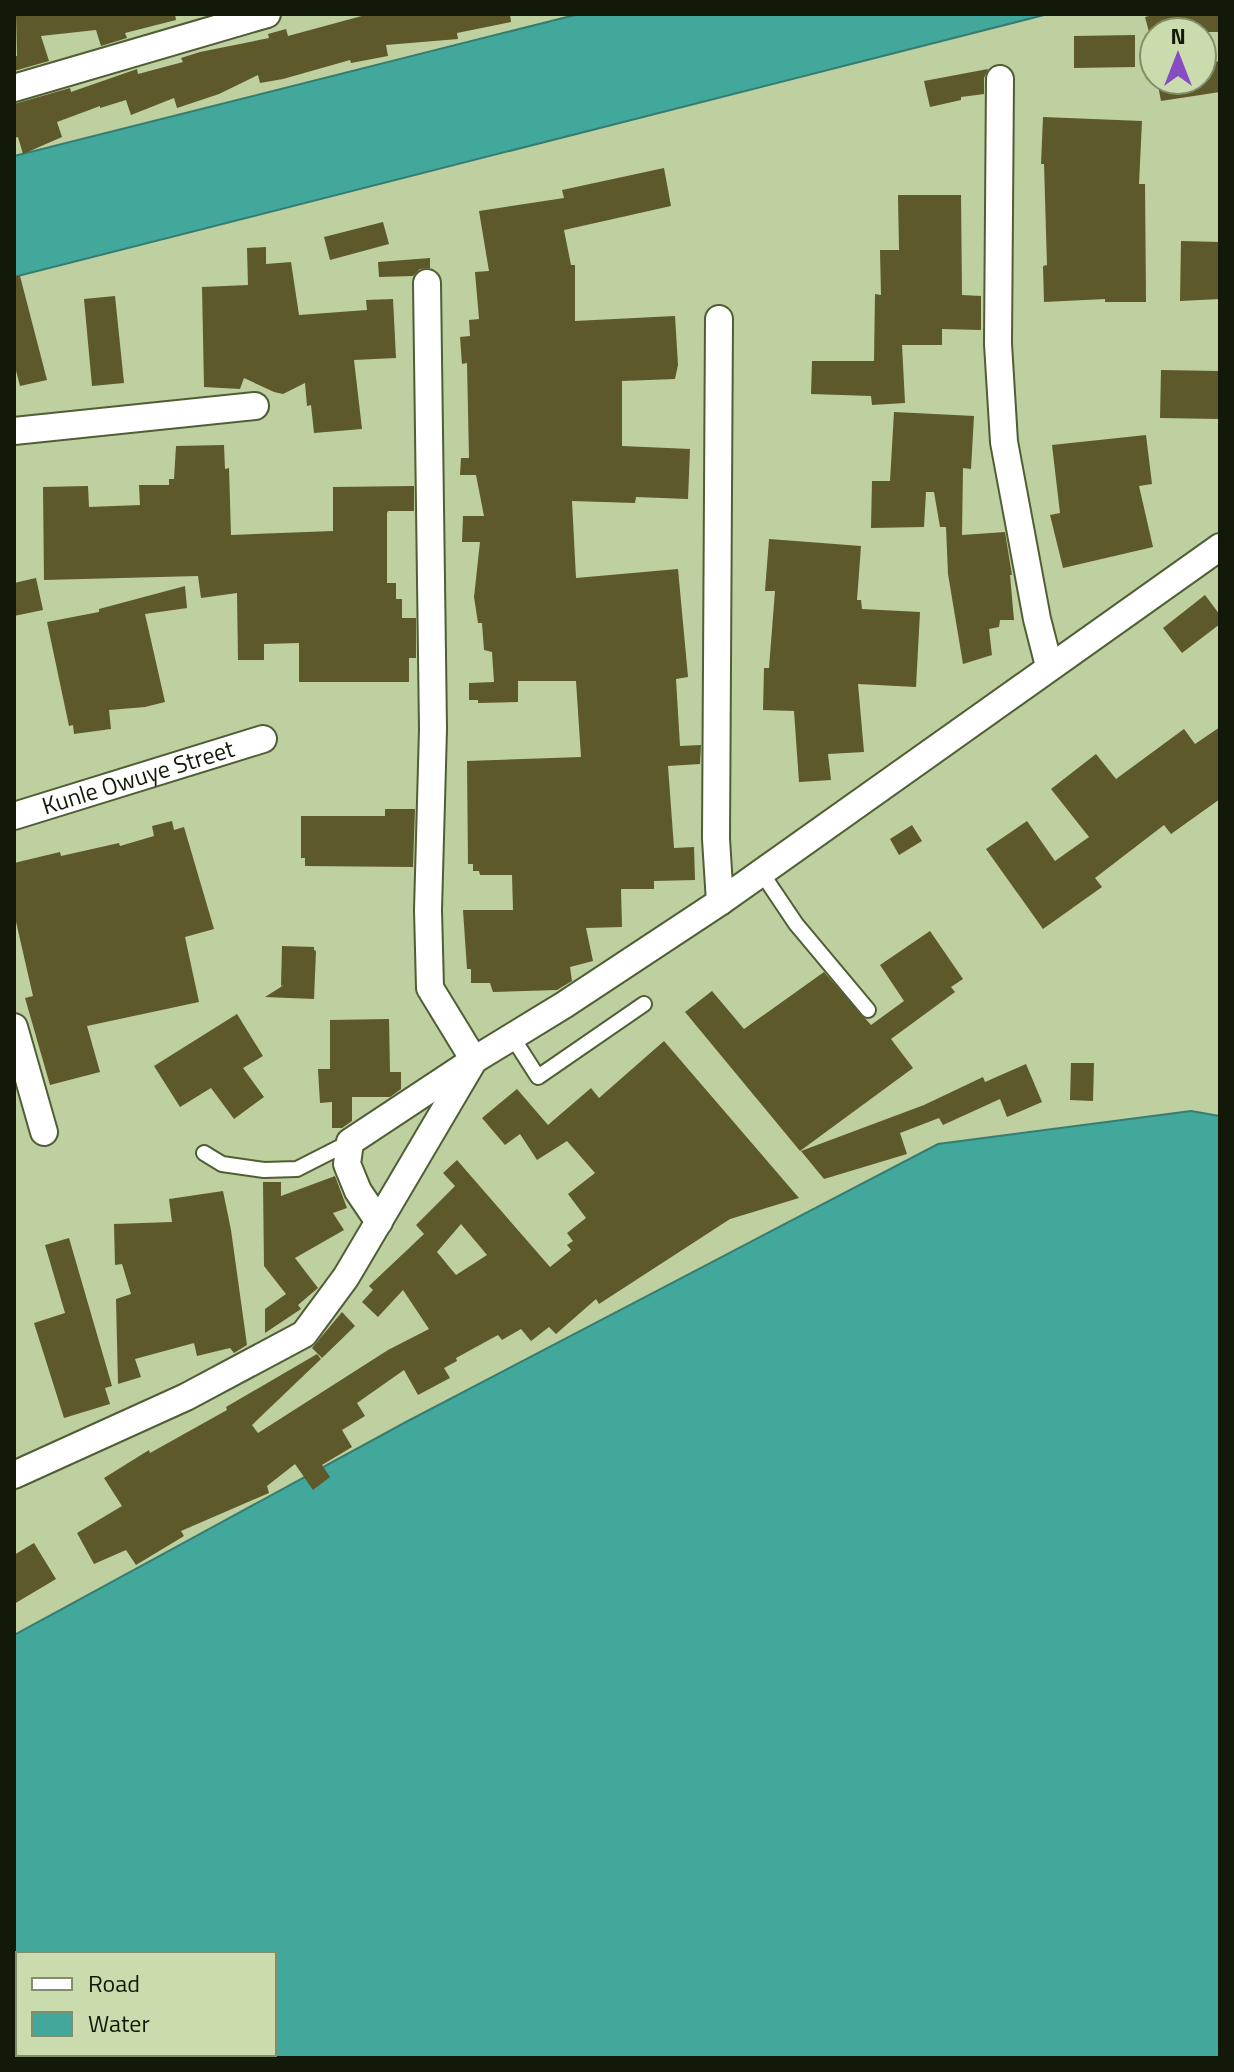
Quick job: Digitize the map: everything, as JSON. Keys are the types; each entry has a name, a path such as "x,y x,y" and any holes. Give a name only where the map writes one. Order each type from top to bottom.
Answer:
{"street":[{"path":"14,88 267,14"},
{"path":"1000,79 998,344 1004,442 1037,619 1049,666"},
{"path":"427,283 433,729 428,910 430,988 474,1060"},
{"path":"719,319 716,839 720,902"},
{"path":"14,431 255,406"},
{"path":"379,1222 358,1191 347,1164 350,1142 720,902 1220,547"},
{"name":"Kunle Owuye Street","path":"14,816 263,739"},
{"path":"14,1027 44,1132"},
{"path":"14,1475 186,1397 304,1334 346,1277 474,1060"}],"lane":[{"path":"761,872 796,924 868,1010"},
{"path":"513,1038 538,1077 644,1004"},
{"path":"204,1153 222,1164 264,1170 297,1169 350,1142"}],"water":[{"path":"579,14 1048,14 14,277 14,156"},
{"path":"1191,1111 1220,1116 1220,2058 14,2058 14,1635 406,1422 938,1144"}],"building":[{"path":"16,14 175,14 176,20 125,33 127,38 101,46 96,30 41,36 49,61 14,71 14,56 17,56"},
{"path":"369,14 510,14 511,22 457,33 458,39 386,45 388,56 351,63 350,60 283,79 260,83 258,75 219,94 177,108 174,98 131,115 126,100 100,106 57,122 62,137 23,154 18,137 14,138 14,104 70,88 71,92 137,69 138,74 183,62 181,58 269,38 268,34 286,29 288,36"},
{"path":"1220,14 1220,32 1218,16 1149,16"},
{"path":"1135,35 1135,67 1074,68 1074,36"},
{"path":"1218,61 1220,61 1218,92"},
{"path":"988,69 984,78 984,94 961,97 961,100 930,107 924,81"},
{"path":"1160,96 1194,96 1161,101"},
{"path":"1043,117 1142,121 1139,184 1145,184 1146,302 1105,302 1105,299 1044,302 1043,266 1047,265 1044,164 1041,164"},
{"path":"664,168 671,206 564,230 571,265 575,265 575,321 675,316 678,365 675,379 622,381 622,446 690,449 688,499 636,497 635,503 572,501 576,578 678,569 688,677 676,679 680,746 701,745 700,764 668,766 674,848 694,847 695,880 654,881 654,889 621,889 622,927 586,928 593,961 570,967 572,981 557,990 493,992 490,983 471,983 471,969 467,969 463,910 513,910 512,875 480,875 479,871 473,871 473,864 468,864 467,761 581,757 576,681 518,681 518,702 478,703 478,700 469,700 469,683 494,682 492,652 484,650 482,623 478,623 474,597 480,542 462,542 463,516 484,516 476,475 460,475 461,458 469,458 467,363 462,364 460,337 470,336 469,320 479,319 475,272 489,271 479,211 564,198 562,190"},
{"path":"898,195 961,195 962,295 981,296 981,330 942,329 942,345 902,345 905,403 872,405 871,396 811,394 812,361 874,361 875,294 881,295 880,250 899,250"},
{"path":"383,222 389,244 330,260 324,237"},
{"path":"1181,241 1220,242 1220,299 1180,301"},
{"path":"266,247 266,264 291,262 299,315 367,310 366,300 393,299 396,358 354,360 362,429 314,433 305,383 283,394 244,378 240,389 204,387 202,287 248,285 247,248"},
{"path":"430,258 430,268 420,269 413,276 379,277 378,262"},
{"path":"14,276 20,276 47,380 20,386 14,363"},
{"path":"115,296 124,383 92,386 84,299"},
{"path":"1161,370 1220,371 1220,419 1160,418"},
{"path":"894,412 974,416 971,469 963,468 962,535 1005,532 1012,575 1014,620 1000,620 999,627 989,629 992,655 963,664 948,574 946,527 940,527 934,492 926,492 924,527 871,528 872,481 890,481"},
{"path":"1146,435 1152,484 1139,486 1153,547 1063,568 1050,515 1060,513 1052,445"},
{"path":"224,445 225,469 229,468 231,535 333,531 333,487 414,486 414,511 387,513 387,583 396,583 396,599 402,599 402,618 416,618 416,658 409,658 409,682 299,682 299,643 264,644 264,660 238,660 237,593 201,598 198,576 44,580 43,487 88,486 89,507 140,505 139,485 169,485 169,479 174,479 176,446"},
{"path":"769,539 861,546 857,600 861,600 862,609 920,612 916,687 858,684 864,752 828,754 831,780 799,782 794,711 763,710 764,668 769,668 775,591 765,591"},
{"path":"36,578 43,610 14,616 14,583"},
{"path":"185,586 187,608 145,614 165,702 109,710 111,729 74,734 73,725 69,726 47,622 99,612 99,609"},
{"path":"1205,595 1220,615 1220,624 1182,653 1163,628"},
{"path":"1220,727 1220,799 1171,834 1164,825 1095,878 1102,887 1043,929 986,849 1027,821 1055,861 1089,837 1051,789 1096,754 1116,779 1184,729 1195,744"},
{"path":"385,809 415,809 413,867 305,866 305,858 301,858 301,816 385,816"},
{"path":"172,821 174,830 184,827 214,929 185,937 199,1002 87,1026 100,1072 50,1085 25,998 33,996 14,913 14,863 60,852 61,856 119,843 120,846 154,836 152,826"},
{"path":"912,825 922,841 899,855 890,839"},
{"path":"930,931 963,979 951,987 955,992 891,1039 913,1068 800,1151 685,1012 712,991 744,1029 824,972 871,1025 904,1001 880,965"},
{"path":"282,946 314,947 314,999 265,997 284,985 281,986"},
{"path":"237,1014 263,1056 243,1068 264,1097 234,1119 211,1088 180,1107 154,1066"},
{"path":"389,1019 390,1072 401,1072 401,1089 390,1097 352,1097 352,1121 342,1128 332,1128 332,1102 320,1103 318,1069 330,1069 330,1020"},
{"path":"664,1041 799,1198 730,1219 599,1304 596,1299 556,1334 549,1327 531,1341 521,1329 502,1340 498,1335 456,1358 457,1361 444,1368 450,1378 418,1395 404,1370 357,1403 365,1416 342,1430 352,1447 322,1465 330,1477 313,1490 295,1464 267,1486 269,1493 181,1531 184,1536 136,1565 126,1550 94,1564 77,1533 122,1506 104,1478 149,1450 150,1453 227,1410 226,1407 317,1354 321,1359 252,1425 258,1433 388,1350 429,1329 403,1290 378,1317 362,1302 373,1290 369,1286 424,1234 416,1225 455,1186 443,1173 457,1160 550,1267 571,1250 567,1245 573,1241 567,1233 586,1218 568,1194 595,1173 567,1141 537,1160 520,1134 505,1145 482,1118 517,1089 548,1125 591,1088 599,1098","holes":["461,1224 487,1255 456,1275 437,1252"]},
{"path":"1071,1063 1094,1063 1093,1101 1070,1100"},
{"path":"1026,1064 1042,1102 1007,1117 1000,1099 943,1125 939,1118 900,1133 907,1154 824,1179 801,1151 924,1105 983,1077 985,1082"},
{"path":"335,1176 347,1208 333,1213 344,1230 295,1258 318,1288 298,1305 301,1309 265,1333 265,1309 286,1294 264,1266 263,1182 281,1182 281,1196"},
{"path":"223,1191 247,1345 234,1353 230,1348 197,1356 194,1343 135,1359 141,1377 118,1384 116,1299 131,1294 122,1264 115,1265 114,1224 172,1222 169,1199"},
{"path":"69,1238 112,1386 105,1388 110,1404 64,1418 34,1323 65,1313 45,1245"},
{"path":"342,1312 355,1326 322,1358 312,1348"},
{"path":"34,1543 56,1579 14,1604 14,1555"}]}
